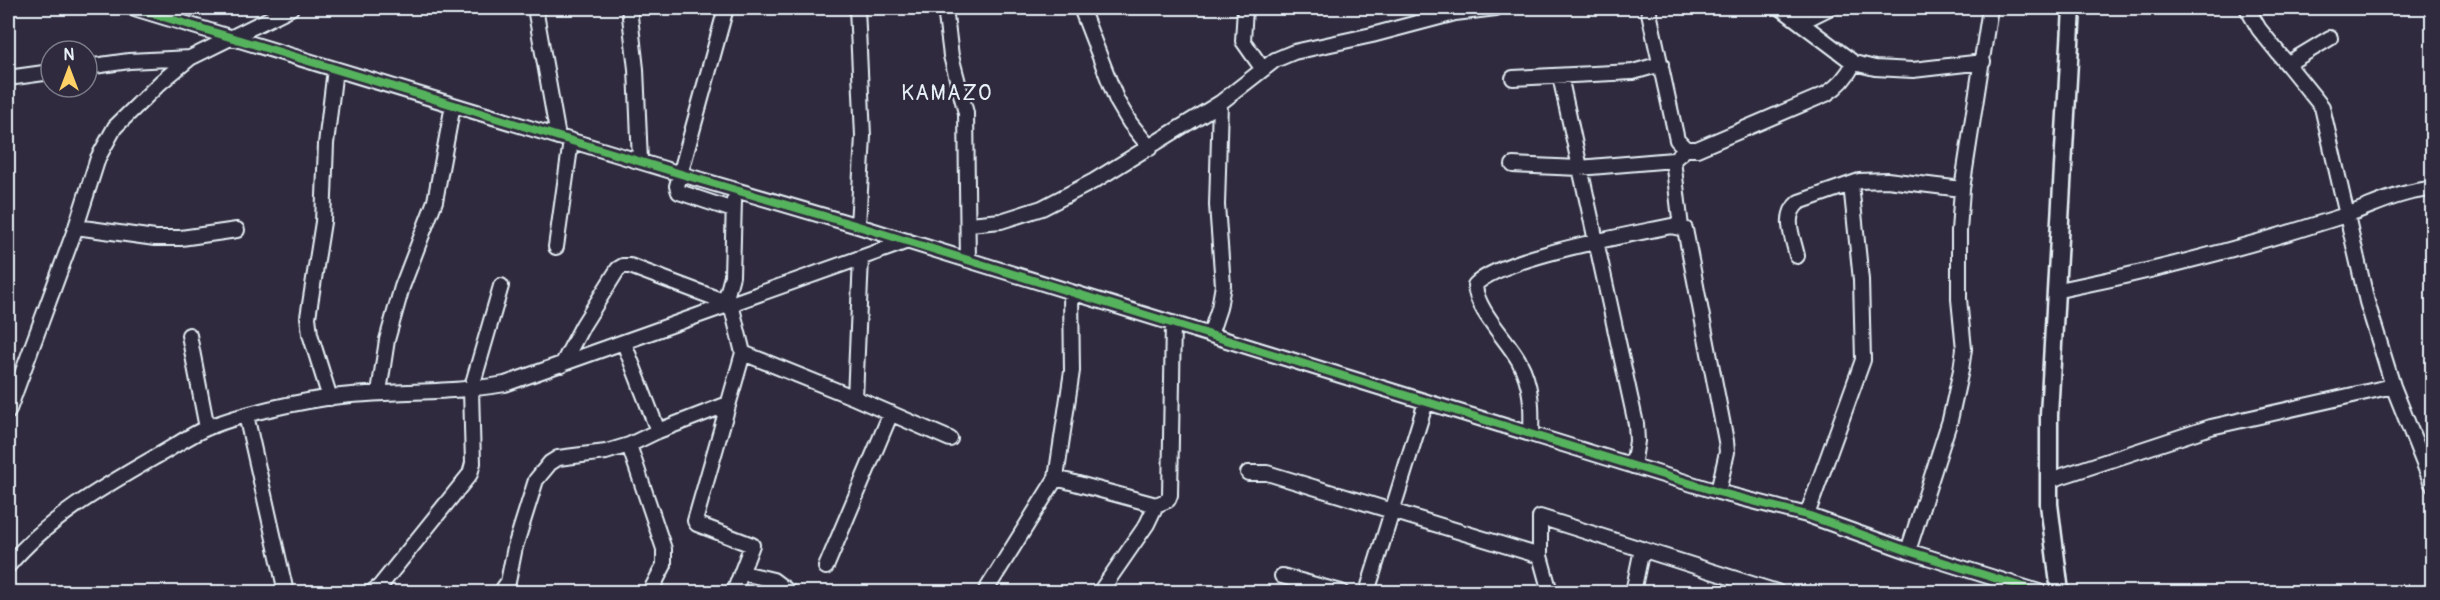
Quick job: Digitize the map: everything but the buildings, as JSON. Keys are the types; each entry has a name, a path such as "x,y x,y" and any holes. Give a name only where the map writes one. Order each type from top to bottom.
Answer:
{"main road":[{"path":"2060,592 2049,504 2049,415 2072,8"},
{"path":"2068,592 2057,508 2056,478 2078,8"}],"street":[{"path":"134,8 908,241 1718,492 1807,515 1908,551 2039,592"},
{"path":"8,412 76,227 98,158 116,127 161,82 190,58 287,8"},
{"path":"535,8 565,139 556,246"},
{"path":"629,8 636,69 640,161"},
{"path":"726,8 677,186 679,192 734,210"},
{"path":"857,8 863,136 858,226"},
{"path":"945,8 951,56 966,113 968,260"},
{"path":"1081,8 1117,101 1130,123 1150,148"},
{"path":"1245,8 1243,41 1262,68"},
{"path":"969,224 1001,221 1042,208 1094,181 1220,103 1262,68 1294,52 1372,35 1455,10 1496,8"},
{"path":"1648,8 1677,140 1686,149"},
{"path":"1781,8 1800,15 1854,63 1875,68 1913,70 1983,62"},
{"path":"1800,15 1829,8"},
{"path":"1908,551 1950,420 1961,370 1964,349 1959,299 1959,231 1962,189 1990,8"},
{"path":"2247,8 2259,28 2322,107 2367,302 2393,386 2433,484"},
{"path":"2287,64 2330,38"},
{"path":"99,65 129,61 190,58"},
{"path":"1513,165 1579,168 1673,160 1686,149 1697,149 1826,94 1837,87 1854,63"},
{"path":"1513,78 1633,72 1661,64"},
{"path":"330,398 310,334 308,317 323,222 326,144 335,69"},
{"path":"8,78 39,74"},
{"path":"1560,76 1636,424 1637,441 1633,466"},
{"path":"1210,335 1219,308 1223,285 1217,205 1220,103"},
{"path":"378,392 387,340 402,287 435,201 453,105"},
{"path":"1673,160 1681,227"},
{"path":"1797,256 1788,216 1799,202 1859,181 1887,180 1962,189"},
{"path":"1807,515 1863,360 1861,280 1851,184"},
{"path":"734,189 732,276 728,303 743,353 695,521 752,545 734,592"},
{"path":"2064,289 2142,273 2236,249 2346,215 2414,190 2433,189"},
{"path":"1531,434 1532,400 1528,383 1519,362 1477,298 1475,285 1499,269 1597,242 1671,226 1681,227 1685,229 1696,277 1726,441 1727,452 1718,492"},
{"path":"76,227 155,238 181,238 237,230"},
{"path":"8,566 28,543 76,505 207,428 246,416 330,398 378,392 471,390 504,384 908,241"},
{"path":"855,398 861,258"},
{"path":"562,365 583,325 623,266 630,266 728,303"},
{"path":"372,592 387,577 470,474 473,463 471,390 501,286"},
{"path":"986,592 1056,478 1072,371 1071,292"},
{"path":"1056,478 1156,505 1164,503 1170,495 1173,324"},
{"path":"189,335 207,428"},
{"path":"624,343 658,431"},
{"path":"743,353 950,439"},
{"path":"2056,478 2211,427 2393,386"},
{"path":"1367,592 1426,402"},
{"path":"505,591 530,495 542,470 558,458 606,452 629,445 658,431 728,404"},
{"path":"826,567 891,413"},
{"path":"246,416 286,592"},
{"path":"629,445 664,549 664,565 650,592"},
{"path":"1248,473 1266,473 1540,556"},
{"path":"1100,592 1147,524 1156,505"},
{"path":"1550,592 1540,556 1539,517 1777,592"},
{"path":"1633,592 1642,549"},
{"path":"743,573 773,580 789,592"},
{"path":"1282,576 1341,592"}],"cycle path":[{"path":"134,8 858,226 1718,492 1807,515 1908,551 2039,592"}],"district":[{"name":"KAMAZO","path":"947,93"}]}
